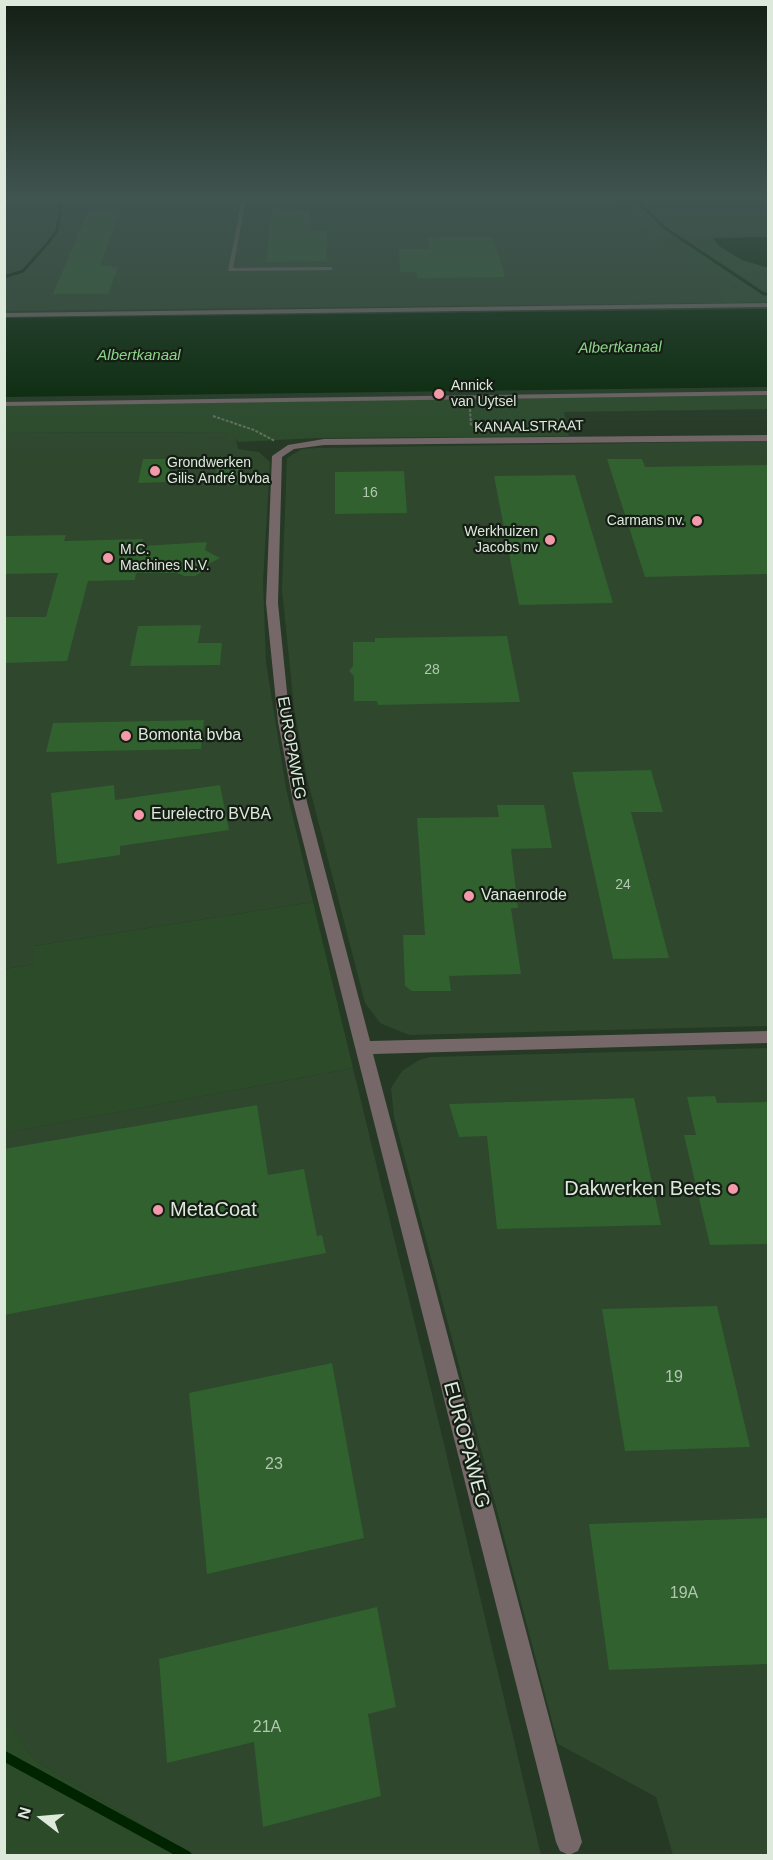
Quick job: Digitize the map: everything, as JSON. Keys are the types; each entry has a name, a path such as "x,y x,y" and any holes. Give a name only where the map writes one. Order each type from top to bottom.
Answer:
{"street":[{"name":"KANAALSTRAAT","path":"291,447 324,442 768,438"},
{"name":"EUROPAWEG","path":"291,447 278,456 272,603 284,722 300,802 570,1842"},
{"path":"363,1048 768,1037"}],"lane":[{"path":"4,315 768,305"},
{"path":"4,404 768,393"}],"path":[{"path":"468,397 473,441"},
{"path":"205,414 254,430 291,447"}],"shaded area":[{"path":"5,286 732,286 736,290 717,291 724,303 5,311"},
{"path":"733,286 768,286 768,302 724,303 717,290 736,289"},
{"path":"768,395 768,409 564,412 569,436 316,438 238,442 236,438 227,438 227,432 5,433 4,405"},
{"path":"228,432 236,438 238,449 259,452 270,462 263,582 266,662 286,788 313,902 34,946 34,964 5,969 5,433"},
{"path":"768,441 768,1026 409,1035 380,1023 365,1003 307,778 294,708 282,590 287,458 302,449 318,448"},
{"path":"313,902 353,1068 5,1133 5,969 34,964 34,946"},
{"path":"768,1048 768,1855 673,1855 656,1797 558,1744 394,1117 391,1088 402,1071 419,1060 430,1057"},
{"path":"353,1068 541,1855 192,1855 34,1760 4,1718 4,1133"},
{"path":"5,1718 34,1760 192,1855 5,1855"}],"water":[{"name":"Albertkanaal","path":"768,309 768,387 5,397 5,318"}],"building":[{"path":"56,286 111,286 108,294 53,294"},
{"name":"Grondwerken Gilis André bvba","path":"143,459 172,459 167,482 138,483"},
{"name":"Carmans nv.","path":"607,459 642,459 645,467 768,465 768,574 645,577"},
{"path":"218,464 241,464 239,485 214,485"},
{"path":"404,471 407,513 335,514 335,472"},
{"name":"Werkhuizen Jacobs nv","path":"575,475 613,603 519,605 494,476"},
{"name":"M.C. Machines N.V.","path":"66,535 64,541 143,539 142,546 207,542 205,550 220,558 203,567 202,572 195,576 184,576 177,573 136,573 135,580 88,581 67,661 4,663 4,617 46,617 58,573 4,574 4,536"},
{"path":"201,625 198,643 222,643 220,665 130,666 138,626"},
{"path":"507,636 520,702 378,705 377,701 354,701 354,676 349,671 353,666 353,642 375,642 375,638"},
{"name":"Bomonta bvba","path":"204,720 201,749 46,752 53,723"},
{"path":"651,770 663,812 631,812 669,958 613,959 572,772"},
{"name":"Eurelectro BVBA","path":"114,785 115,800 220,785 229,830 120,846 120,855 57,864 51,793"},
{"name":"Vanaenrode","path":"497,805 544,805 552,848 511,849 518,908 511,908 521,974 449,976 451,991 412,991 405,986 403,935 425,935 417,818 499,817"},
{"name":"Dakwerken Beets","path":"715,1096 717,1103 768,1102 768,1244 710,1245 684,1135 696,1135 687,1097"},
{"path":"634,1098 661,1225 497,1229 487,1136 459,1137 449,1104"},
{"name":"MetaCoat","path":"257,1105 268,1175 304,1169 317,1236 322,1235 326,1253 4,1315 4,1149"},
{"path":"717,1306 750,1447 625,1451 602,1309"},
{"path":"332,1363 364,1538 207,1574 189,1393"},
{"path":"768,1518 768,1664 609,1670 589,1524"},
{"path":"377,1607 396,1707 368,1714 381,1796 263,1827 254,1742 167,1763 159,1659"}],"waterway":[{"path":"752,286 768,294"},
{"path":"4,1756 187,1856"}],"place":[{"name":"Annick van Uytsel","path":"439,394"},
{"name":"Grondwerken Gilis André bvba","path":"155,471"},
{"name":"Carmans nv.","path":"697,521"},
{"name":"Werkhuizen Jacobs nv","path":"550,540"},
{"name":"M.C. Machines N.V.","path":"108,558"},
{"name":"Bomonta bvba","path":"126,736"},
{"name":"Eurelectro BVBA","path":"139,815"},
{"name":"Vanaenrode","path":"469,896"},
{"name":"Dakwerken Beets","path":"733,1189"},
{"name":"MetaCoat","path":"158,1210"}]}
